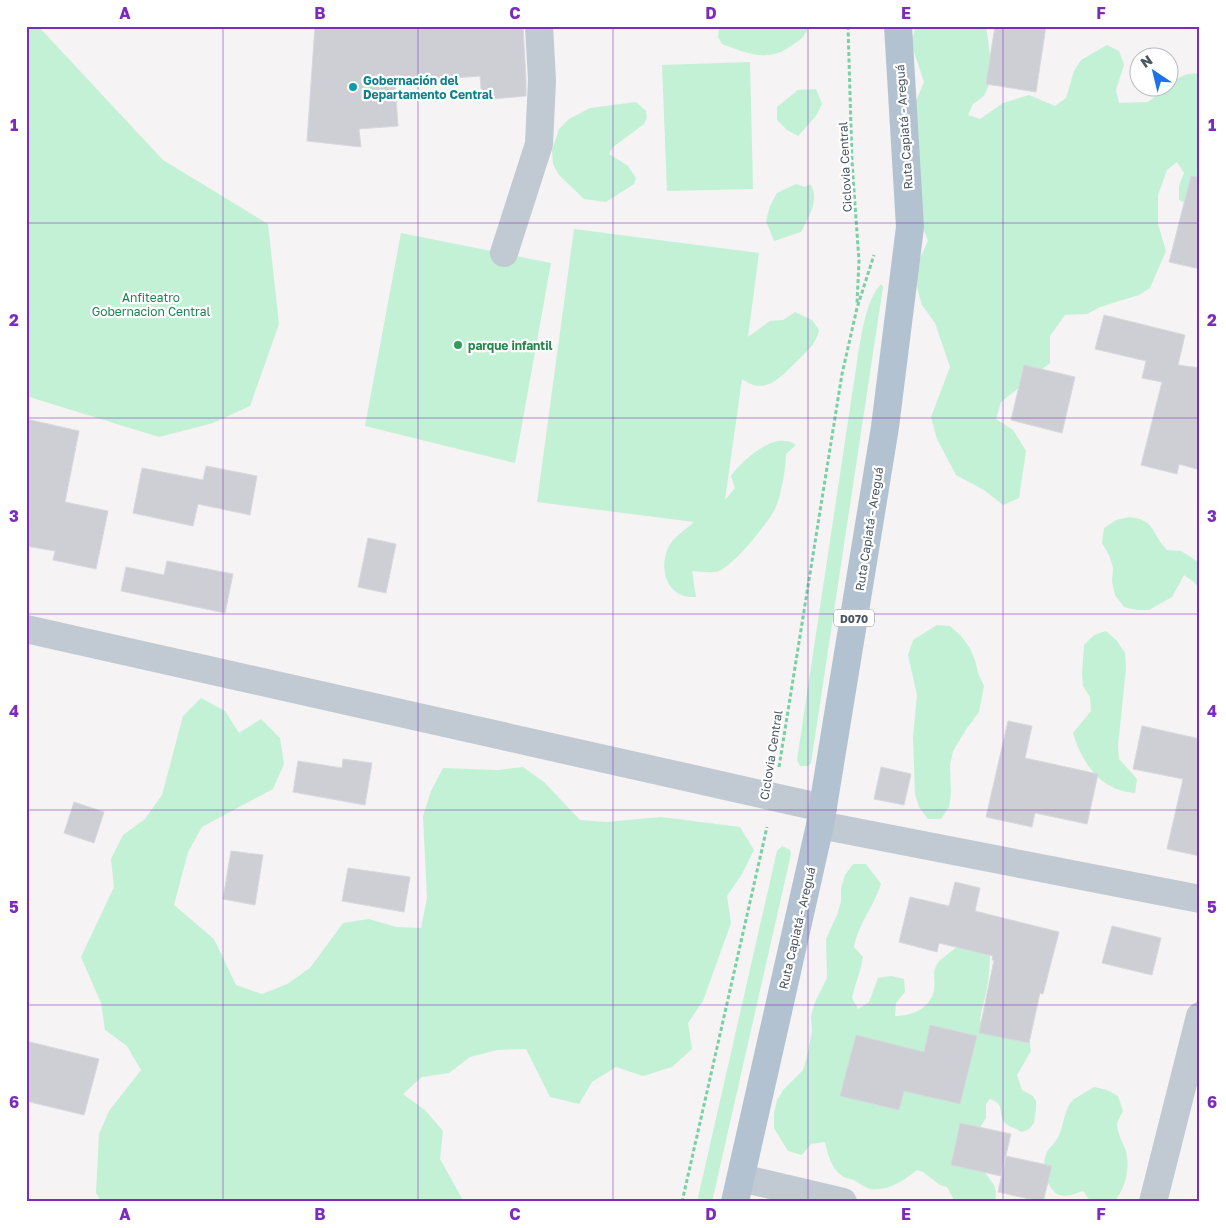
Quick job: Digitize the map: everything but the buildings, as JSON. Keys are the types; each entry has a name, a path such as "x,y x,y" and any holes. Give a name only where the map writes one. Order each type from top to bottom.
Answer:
{"main road":[{"name":"Ruta Capiatá - Areguá","path":"738,1190 822,816 885,427 910,228 898,26"}],"street":[{"path":"504,253 539,144 542,80 539,26"},
{"path":"26,629 774,797 822,816 1200,899"},
{"path":"1153,1202 1200,1016"},
{"path":"738,1190 843,1202"}],"path":[{"name":"Ciclovia Central","path":"848,26 852,162 859,261 857,308"},
{"name":"Ciclovia Central","path":"682,1202 774,797 842,374 857,308 875,252"}],"green space":[{"name":"Anfiteatro Gobernacion Central","path":"26,26 38,26 163,160 268,224 279,324 250,406 213,423 159,437 26,396"},
{"path":"719,26 809,26 802,38 782,51 773,54 756,55 722,44 718,37"},
{"path":"916,26 986,26 990,55 990,82 984,96 973,104 968,115 980,119 1003,103 1029,95 1055,106 1066,98 1074,71 1081,60 1107,45 1119,51 1124,65 1116,90 1119,103 1148,102 1153,98 1178,98 1178,78 1187,74 1200,74 1200,207 1191,206 1179,200 1179,186 1184,173 1177,162 1167,170 1158,195 1158,224 1166,251 1150,288 1139,295 1100,307 1087,314 1065,315 1050,336 1050,363 1001,402 996,419 1013,430 1026,451 1019,498 1003,505 984,490 956,475 937,439 931,417 950,367 935,323 922,305 913,273 928,241 916,208 901,137 924,82 911,43"},
{"path":"750,62 753,189 667,191 662,65"},
{"path":"816,89 822,104 816,116 798,136 787,130 777,120 777,107 798,90"},
{"path":"636,102 646,111 647,118 644,124 613,147 609,154 628,166 636,178 634,184 606,202 584,199 559,175 553,164 552,150 559,129 569,119 590,108"},
{"path":"796,184 805,187 810,184 813,190 814,202 810,215 801,232 774,241 766,221 770,206 777,193"},
{"path":"574,229 759,253 748,337 770,321 783,320 795,312 812,320 819,330 811,347 772,383 758,386 742,379 725,500 735,488 731,476 755,452 778,441 788,441 796,445 786,454 781,491 777,505 770,518 749,544 726,567 713,572 692,571 696,597 688,597 677,593 668,582 664,567 666,553 671,542 694,522 537,502"},
{"name":"parque infantil","path":"401,233 551,263 515,463 365,426"},
{"path":"881,284 883,287 811,763 808,766 800,766 797,760 858,355 868,308"},
{"path":"1129,517 1148,524 1167,550 1181,551 1200,563 1200,590 1194,582 1184,575 1172,597 1149,610 1124,607 1115,595 1112,582 1113,568 1109,555 1102,543 1104,528 1116,520"},
{"path":"937,625 950,626 961,636 970,648 984,686 979,712 953,751 950,765 951,794 949,807 941,819 928,819 919,807 915,794 913,737 917,695 908,655 913,640"},
{"path":"1106,631 1117,641 1125,653 1126,668 1118,746 1119,759 1137,779 1135,793 1112,787 1095,774 1082,755 1073,733 1091,711 1090,697 1083,686 1084,645 1094,635"},
{"path":"201,698 225,711 239,733 261,719 280,738 284,764 273,789 202,827 188,852 174,905 214,939 236,985 262,994 287,984 310,968 343,923 369,919 396,927 421,928 427,898 423,816 431,791 443,768 498,770 523,767 544,782 580,820 606,822 661,817 740,827 754,850 742,874 727,896 731,923 703,1001 688,1023 692,1049 672,1067 643,1076 616,1067 592,1082 579,1104 550,1097 526,1049 497,1050 470,1057 449,1073 422,1077 403,1094 426,1111 443,1131 440,1159 464,1202 102,1202 96,1193 99,1134 109,1111 141,1070 127,1046 105,1030 101,1003 81,957 114,887 111,859 123,835 145,819 162,795 183,716"},
{"path":"782,846 790,850 791,854 712,1202 697,1202 777,851"},
{"path":"853,864 866,864 881,884 859,931 854,947 863,957 852,998 858,1009 869,1002 878,978 891,976 904,979 905,992 896,1003 895,1016 914,1013 920,1010 929,1002 932,996 935,970 938,963 969,937 990,952 988,983 980,1021 1008,1023 1029,1038 1031,1051 1017,1075 1022,1090 1033,1096 1036,1101 1034,1123 1029,1129 1022,1132 1008,1125 1002,1118 998,1103 990,1099 986,1104 986,1118 978,1131 983,1170 994,1185 996,1192 995,1202 955,1202 947,1187 940,1185 923,1172 917,1170 890,1187 878,1189 864,1187 837,1172 831,1163 825,1142 811,1144 802,1155 788,1151 774,1128 774,1113 777,1100 784,1089 803,1070 807,1057 812,1031 811,1016 815,1002 827,978 826,939 841,902 841,888 845,875"},
{"path":"1094,1087 1107,1090 1118,1096 1123,1111 1117,1125 1119,1136 1126,1151 1127,1171 1121,1192 1113,1202 1091,1202 1083,1191 1067,1196 1057,1194 1050,1187 1045,1172 1044,1162 1046,1155 1059,1135 1068,1106 1073,1100"}],"place":[{"name":"Gobernación del Departamento Central","path":"353,87"},
{"name":"parque infantil","path":"458,345"}]}
